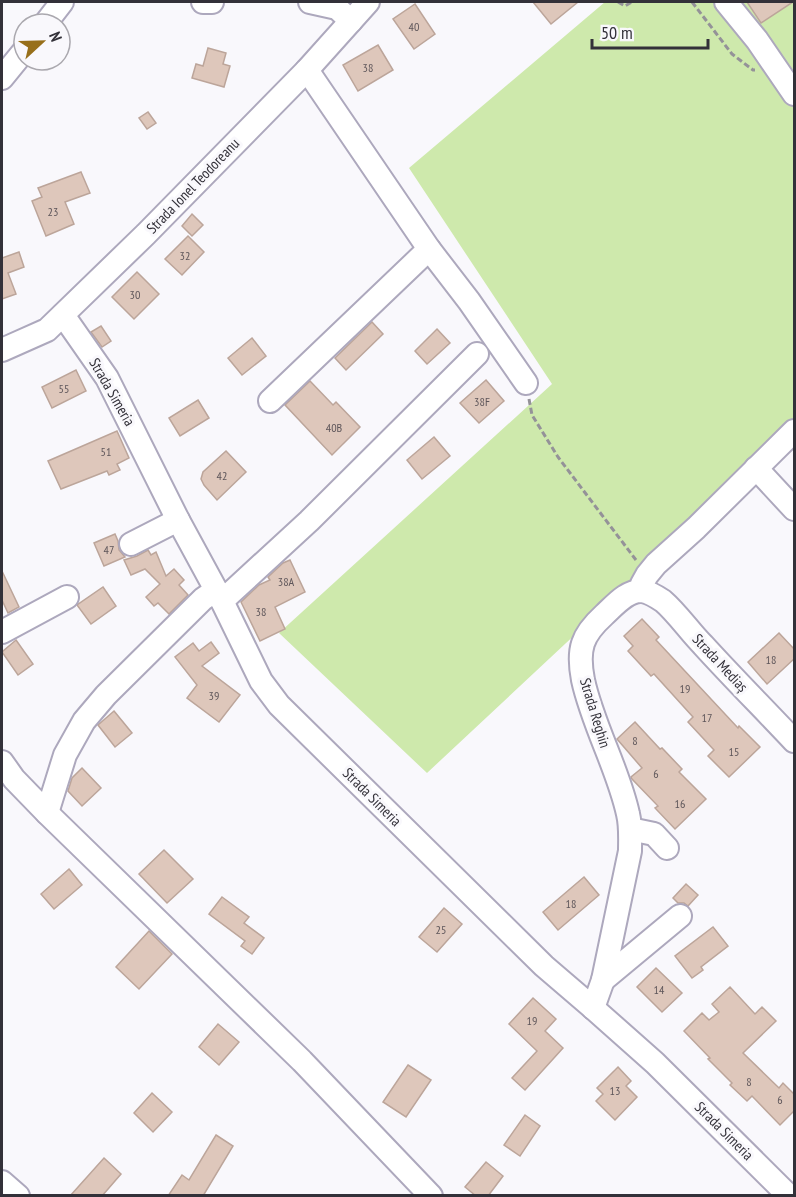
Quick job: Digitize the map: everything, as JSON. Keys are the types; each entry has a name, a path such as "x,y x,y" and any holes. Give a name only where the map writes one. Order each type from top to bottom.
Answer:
{"street":[{"path":"203,2 212,2"},
{"path":"310,2 337,8 351,21"},
{"name":"Strada Ionel Teodoreanu","path":"2,350 47,330 63,315 307,70 368,2"},
{"path":"726,2 757,40 795,94"},
{"path":"2,78 12,66"},
{"path":"307,70 429,249 469,301 526,383"},
{"path":"270,401 429,249"},
{"name":"Strada Simeria","path":"63,315 107,378 261,681 279,705 544,966 654,1063 789,1196"},
{"path":"47,813 66,755 84,721 106,695 203,599 219,596 309,520 477,354"},
{"name":"Strada Reghin","path":"593,1008 603,980 630,851 630,829 624,798 583,679 581,648 594,624 644,583 656,564 795,431"},
{"path":"756,468 795,509"},
{"path":"131,544 178,520"},
{"name":"Strada Mediaș","path":"644,583 652,595 663,602 795,741"},
{"path":"2,632 67,597"},
{"path":"2,762 14,779 47,813 302,1061 431,1196"},
{"path":"630,829 654,834 667,848"},
{"path":"603,980 680,916"},
{"path":"2,1182 18,1196"}],"path":[{"path":"618,2 625,6 632,2"},
{"path":"692,2 732,54 753,70 778,71"},
{"path":"526,383 531,415 644,583"}],"green space":[{"path":"605,2 794,2 794,430 427,773 279,633 552,384 409,168"}],"building":[{"path":"533,2 578,2 551,24"},
{"path":"747,2 793,2 761,23"},
{"path":"415,4 435,34 414,49 393,19"},
{"path":"378,45 393,70 358,91 343,65"},
{"path":"208,48 226,53 223,64 230,66 224,87 192,78 196,64 203,66"},
{"path":"148,112 156,123 147,129 139,118"},
{"path":"81,172 90,193 65,202 74,224 46,236 32,201 42,197 38,188"},
{"path":"192,214 203,225 192,236 182,226"},
{"path":"188,236 204,252 182,275 165,259"},
{"path":"19,252 24,267 8,273 16,294 2,299 2,258"},
{"path":"137,272 159,294 134,319 112,297"},
{"path":"372,322 383,334 346,370 335,358"},
{"path":"101,326 111,341 102,347 91,332"},
{"path":"437,329 450,343 427,364 415,351"},
{"path":"252,338 266,356 242,375 228,358"},
{"path":"76,370 86,391 52,408 42,387"},
{"path":"486,380 504,401 479,423 460,403"},
{"path":"310,381 333,405 336,402 360,427 332,455 285,405"},
{"path":"198,400 209,418 180,436 169,418"},
{"path":"117,431 129,458 117,464 120,470 109,475 107,471 61,489 48,461"},
{"path":"434,437 450,456 422,479 407,460"},
{"path":"226,451 246,472 217,500 201,479 203,472"},
{"path":"115,534 119,550 125,557 104,566 94,543"},
{"path":"148,550 151,555 156,552 166,576 174,569 184,580 179,585 188,595 169,614 158,603 154,606 146,597 160,584 145,569 131,575 124,560"},
{"path":"290,560 305,592 275,607 285,629 260,641 241,602 259,585 270,580 268,577 283,563"},
{"path":"2,571 19,607 8,613 2,600"},
{"path":"103,587 116,606 91,624 77,605"},
{"path":"642,619 659,637 656,640 738,728 739,726 760,747 729,777 708,756 714,750 688,722 693,717 654,674 651,676 628,651 633,646 624,636"},
{"path":"779,633 795,650 795,658 767,684 748,662"},
{"path":"16,640 33,664 18,675 2,652"},
{"path":"211,642 219,653 202,666 240,695 219,722 187,698 197,685 175,657 193,643 199,651"},
{"path":"114,711 132,733 115,747 98,725"},
{"path":"635,722 682,769 679,772 706,799 675,829 655,808 658,806 631,777 642,768 617,739"},
{"path":"82,768 101,788 82,806 68,791 72,778"},
{"path":"164,850 193,879 167,903 139,874"},
{"path":"69,869 82,885 54,909 41,894"},
{"path":"584,877 599,895 558,930 543,912"},
{"path":"686,884 698,895 688,906 678,903 673,898"},
{"path":"222,897 249,917 244,923 264,938 252,954 241,946 245,941 209,914"},
{"path":"444,908 462,924 437,952 419,937"},
{"path":"713,927 728,946 701,967 703,970 692,978 675,956"},
{"path":"149,931 172,954 139,989 116,967"},
{"path":"656,968 682,993 662,1012 637,987"},
{"path":"730,987 755,1014 762,1007 776,1021 743,1053 779,1088 783,1083 795,1095 795,1110 780,1125 752,1096 747,1101 730,1085 732,1083 684,1031 702,1013 709,1020 719,1012 712,1004"},
{"path":"533,998 556,1019 545,1031 563,1048 525,1090 512,1078 537,1051 509,1024"},
{"path":"218,1024 239,1042 219,1065 199,1047"},
{"path":"408,1065 431,1080 406,1117 383,1102"},
{"path":"618,1067 631,1081 626,1086 637,1097 615,1120 596,1101 603,1094 597,1088"},
{"path":"152,1093 172,1112 153,1132 134,1113"},
{"path":"525,1115 540,1126 520,1156 504,1145"},
{"path":"216,1135 233,1146 203,1196 168,1196 182,1175 189,1180"},
{"path":"104,1158 121,1174 102,1196 70,1196"},
{"path":"486,1162 503,1176 488,1196 476,1196 465,1187"}]}
